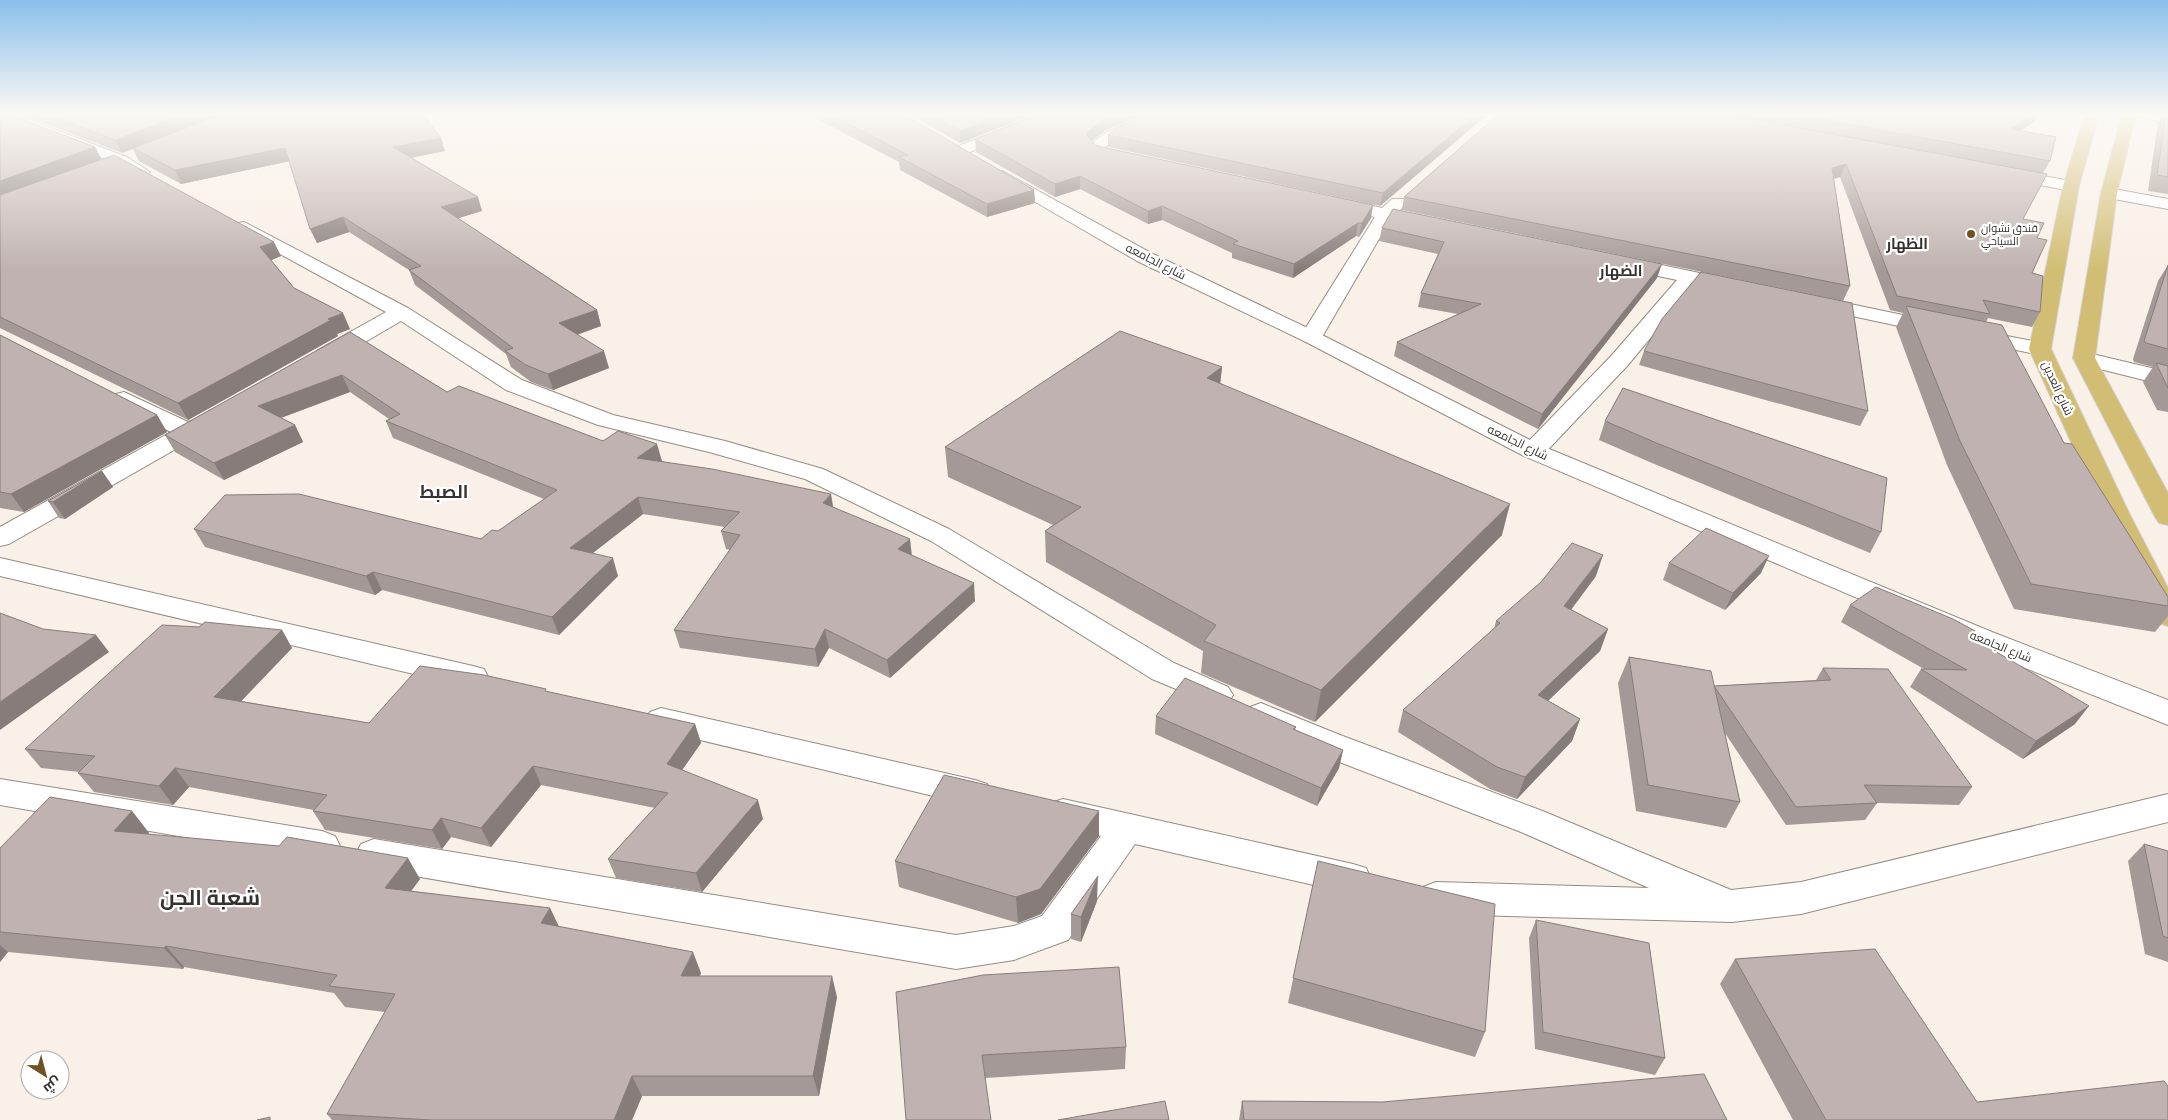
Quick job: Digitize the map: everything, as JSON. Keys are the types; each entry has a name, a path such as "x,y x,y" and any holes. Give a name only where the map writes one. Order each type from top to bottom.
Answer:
{"main road":[{"name":"شارع العدين","path":"2077,166 2071,186 2040,349 2116,514 2168,616"},
{"path":"2116,166 2109,193 2084,358 2168,517"}],"street":[{"path":"131,166 156,180"},
{"name":"شارع الجامعه","path":"986,166 1144,257 1312,337 1533,451 1972,635 2168,713"},
{"path":"1994,172 2071,186"},
{"path":"1312,337 1385,214 1414,189"},
{"path":"2109,193 2168,204"},
{"path":"1317,199 1442,226"},
{"path":"226,217 401,312 514,385 606,420 716,446 814,474 940,535 1163,671 1328,744 1533,822 1732,906"},
{"path":"1604,259 1748,289"},
{"path":"1533,451 1620,360 1690,277"},
{"path":"1797,299 2040,349"},
{"path":"308,365 401,312"},
{"path":"2084,358 2168,379"},
{"path":"103,388 189,432"},
{"path":"0,538 223,413"},
{"path":"0,568 505,684"},
{"path":"632,714 1435,898 1732,906 1801,898 2168,808"},
{"path":"0,792 956,952 1014,943 1055,928 1127,828"}],"building":[{"path":"0,166 41,166 0,181"},
{"path":"82,166 135,166 274,242 260,247 294,288 343,313 328,319 331,320 178,403 0,317 0,195"},
{"path":"168,166 194,166 175,170"},
{"path":"291,166 426,166 478,197 441,207 597,310 559,323 604,351 548,374 526,365 505,351 513,348 409,270 421,266 343,217 310,229"},
{"path":"916,166 993,166 1034,190 987,204"},
{"path":"1023,166 1192,166 1373,205 1362,223 1358,223 1294,264 1233,244 1238,241 1162,206 1148,211 1080,176 1055,184"},
{"path":"1256,166 1414,166 1383,193"},
{"path":"1439,166 1838,166 1832,168 1850,286 1404,197"},
{"path":"1847,166 2005,166 2047,174 2023,219 2044,223 2037,238 2047,240 2032,273 2043,276 2040,312 1983,300 1990,314 1897,296"},
{"path":"2158,166 2168,166 2168,177 2157,175"},
{"path":"1393,209 1662,264 1542,414 1397,342 1481,304 1421,293 1444,242 1382,228"},
{"path":"2168,265 2168,349 2144,341"},
{"path":"1701,272 1852,303 1868,411 1644,351 1662,319"},
{"path":"1906,306 2002,325 2064,443 2072,444 2168,597 2168,606 2031,584 1960,441"},
{"path":"1120,331 1222,367 1207,378 1510,504 1321,690 1204,641 1216,625 1045,531 1081,507 945,447"},
{"path":"350,332 447,392 459,386 603,441 618,431 657,444 637,458 712,469 831,494 823,503 910,539 898,549 974,583 887,660 825,629 815,649 674,630 740,535 721,531 740,512 638,497 570,548 613,558 552,617 373,572 366,576 194,529 225,495 299,494 481,539 492,530 498,531 557,490 386,421 400,414 342,375 258,406 295,425 214,463 165,435"},
{"path":"0,335 157,415 11,494 0,492"},
{"path":"2156,363 2168,366 2168,388"},
{"path":"1623,388 1887,478 1881,532 1605,421"},
{"path":"102,471 53,502 48,501"},
{"path":"1706,528 1769,556 1733,593 1669,563"},
{"path":"1572,543 1603,555 1564,606 1608,629 1538,695 1580,719 1525,777 1497,767 1403,710 1500,623 1496,621 1541,582"},
{"path":"1876,587 1953,619 1975,631 1969,636 2089,706 2036,741 1921,669 1967,670 1850,605"},
{"path":"0,613 43,629 96,635 0,702"},
{"path":"205,622 282,630 214,697 369,723 420,666 484,675 546,689 545,691 695,724 667,764 758,800 696,873 608,859 668,793 533,766 481,828 441,818 432,830 313,811 327,795 175,768 159,786 78,773 95,756 25,749 162,625 199,627"},
{"path":"1629,657 1711,671 1740,802 1648,785"},
{"path":"1823,668 1888,669 1972,787 1864,785 1877,803 1796,807 1714,686 1831,680"},
{"path":"1185,678 1296,727 1293,729 1343,750 1321,788 1156,716"},
{"path":"944,775 1099,811 1040,889 1016,897 895,861"},
{"path":"50,797 132,811 114,831 279,846 287,837 408,858 385,888 550,908 541,923 693,952 681,976 832,976 813,1076 632,1076 614,1120 432,1120 327,1114 395,994 329,986 337,975 166,946 164,948 0,932 0,848"},
{"path":"2144,844 2168,851 2168,938 2163,936"},
{"path":"1318,861 1495,904 1485,1032 1293,978"},
{"path":"1098,876 1081,917 1071,914"},
{"path":"1536,920 1649,943 1665,1058 1543,1032"},
{"path":"1875,949 1977,1102 2164,1081 2168,1086 2168,1120 1826,1120 1735,959"},
{"path":"1119,967 1126,1047 982,1055 991,1120 906,1120 896,992 983,975"},
{"path":"1704,1074 1727,1120 1244,1120 1242,1101 1382,1102"},
{"path":"1165,1101 1169,1120 1058,1120"},
{"path":"270,1117 270,1120 257,1120"}],"place":[{"name":"فندق نشوان السياحي","path":"1971,234"}],"district":[{"name":"الظهار","path":"1907,243"},
{"name":"الضهار","path":"1621,270"},
{"name":"الصبط","path":"444,491"},
{"name":"شعبة الجن","path":"210,897"}]}
